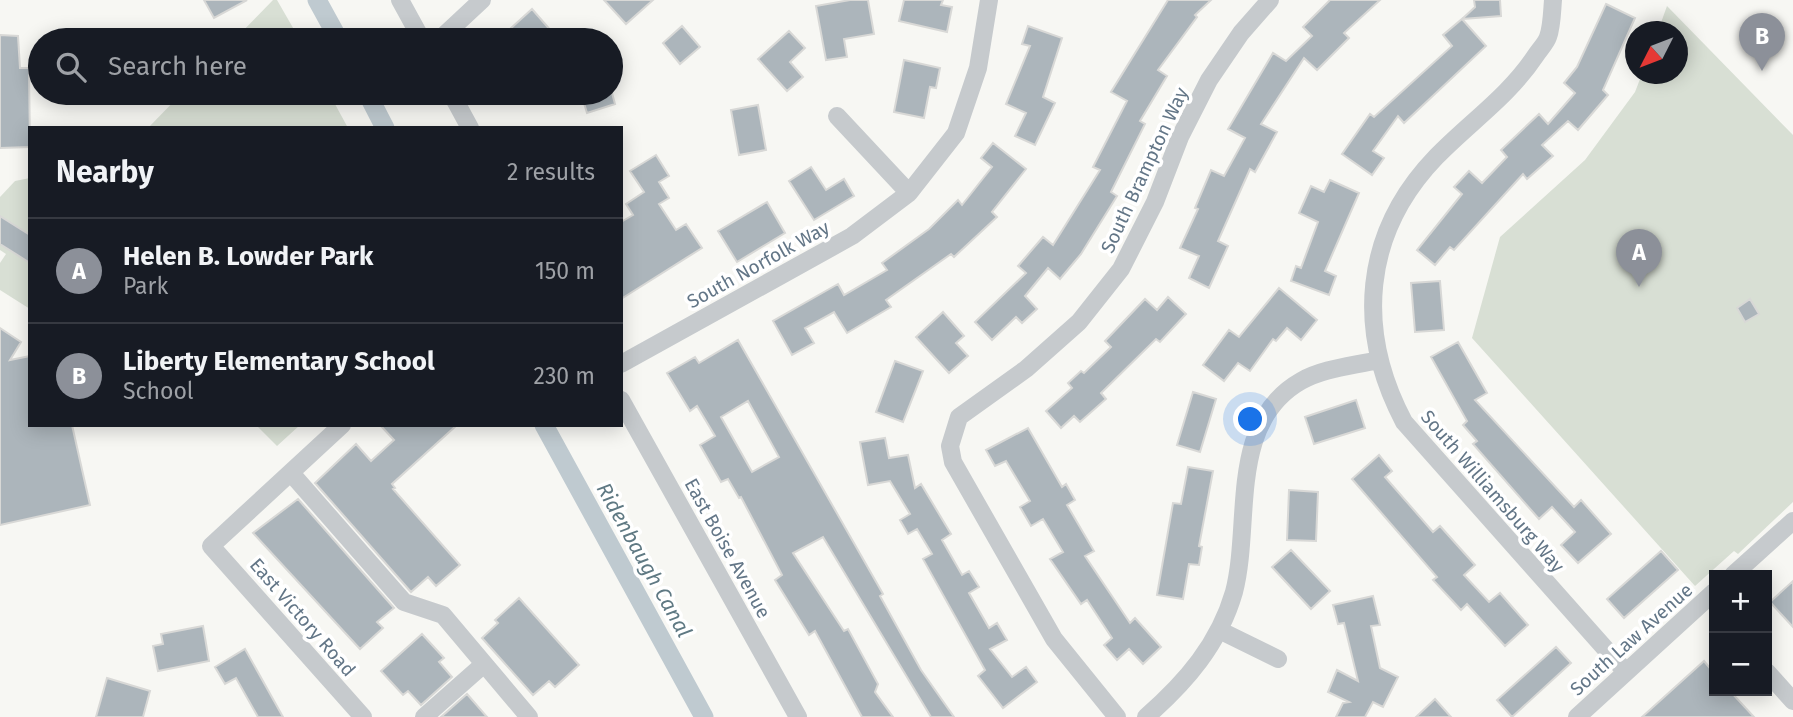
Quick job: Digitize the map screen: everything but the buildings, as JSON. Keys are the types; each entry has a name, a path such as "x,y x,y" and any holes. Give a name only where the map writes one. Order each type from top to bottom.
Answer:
{"street":[{"path":"400,0 415,28"},
{"path":"452,28 482,0"},
{"name":"South Norfolk Way","path":"623,363 852,236 909,193 956,133 978,68 989,0"},
{"name":"South Brampton Way","path":"1117,717 1072,663 1038,614 953,462 950,446 953,429 968,407 1026,369 1079,322 1121,269 1155,202 1180,137 1209,80 1241,33 1270,0"},
{"name":"South Williamsburg Way","path":"1553,0 1548,37 1517,84 1435,158 1398,208 1378,256 1371,307 1378,360 1388,392 1404,422 1427,452 1626,672"},
{"path":"458,105 470,126"},
{"path":"836,117 909,193"},
{"path":"1146,717 1197,667 1219,630 1233,593 1241,551 1249,461 1255,434 1265,415 1300,382 1327,371 1378,360"},
{"name":"East Boise Avenue","path":"623,404 797,717"},
{"path":"340,427 291,473 404,602 443,615 530,717"},
{"name":"East Victory Road","path":"291,473 211,545 363,717"},
{"path":"1739,570 1793,521"},
{"name":"South Law Avenue","path":"1577,717 1626,672 1709,605"},
{"path":"1219,630 1278,659"},
{"path":"424,717 484,664"},
{"path":"1772,678 1793,701"}],"shaded area":[{"path":"273,0 277,0 293,28 246,28"},
{"path":"1667,6 1682,21 1662,21"},
{"path":"1688,28 1793,135 1793,502 1738,554 1734,551 1713,570 1709,570 1709,573 1695,586 1472,338 1500,237 1585,160 1638,84 1688,84"},
{"path":"170,105 336,105 347,126 150,126"},
{"path":"28,178 28,308 0,290 0,263 6,254 0,250 0,197 15,181"},
{"path":"258,427 298,427 277,446"}],"waterway":[{"name":"Ridenbaugh Canal","path":"317,0 332,28"},
{"name":"Ridenbaugh Canal","path":"373,105 384,126"},
{"name":"Ridenbaugh Canal","path":"545,427 704,717"}],"place":[{"name":"Liberty Elementary School","path":"1762,71"},
{"name":"Helen B. Lowder Park","path":"1639,287"}]}
